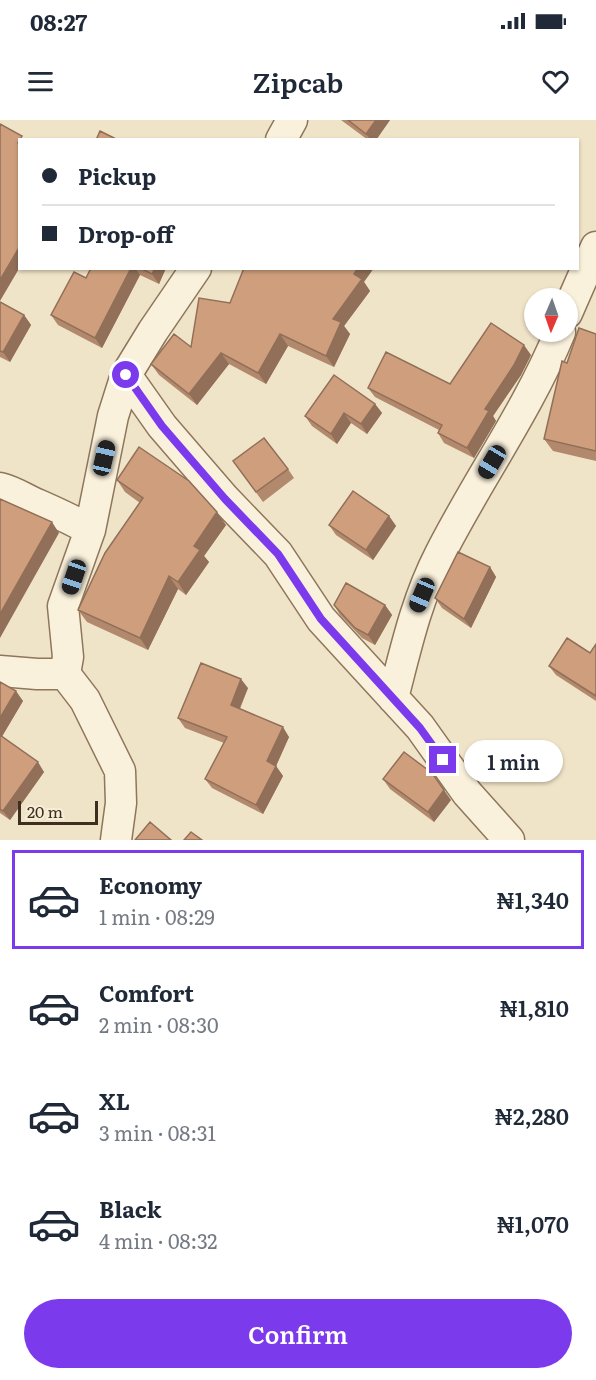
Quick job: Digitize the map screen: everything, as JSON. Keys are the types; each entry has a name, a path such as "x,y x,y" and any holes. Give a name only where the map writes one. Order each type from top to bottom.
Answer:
{"street":[{"path":"282,138 292,120"},
{"path":"578,288 596,247"},
{"path":"116,840 121,803 120,771 85,700 65,674 68,657 63,606 90,530 113,416 126,375 194,270"},
{"path":"393,698 414,615 439,555 513,426 556,342"},
{"path":"126,375 162,426 225,499 278,554 321,619 420,728 467,793 509,840"},
{"path":"0,488 16,491 90,530"},
{"path":"0,671 65,674"}],"building":[{"path":"348,120 376,120 366,134"},
{"path":"0,124 22,136 18,138 18,249 0,280"},
{"path":"100,131 114,138 97,138"},
{"path":"90,270 130,270 95,338 51,315 74,272 86,278"},
{"path":"243,270 357,270 354,274 362,279 333,319 341,322 326,356 280,334 258,373 221,353 189,394 151,364 174,334 191,347 199,298 230,303"},
{"path":"0,302 24,315 3,352 0,351"},
{"path":"491,323 524,345 514,365 485,409 489,411 467,448 438,433 442,425 368,388 386,352 450,384"},
{"path":"579,328 596,334 596,451 544,439 562,361 567,363 574,342 578,342"},
{"path":"334,375 375,404 361,424 344,413 331,434 305,416"},
{"path":"264,438 288,469 256,492 233,461"},
{"path":"139,447 189,481 217,512 194,546 200,550 178,582 169,576 140,638 78,610 105,553 143,498 117,480"},
{"path":"353,491 389,516 366,550 329,525"},
{"path":"0,499 52,522 0,614"},
{"path":"458,552 490,567 464,619 435,598"},
{"path":"346,583 385,605 368,635 355,628 334,605"},
{"path":"567,638 590,653 596,644 596,696 549,666"},
{"path":"201,663 241,679 231,705 283,727 267,761 276,766 256,805 205,779 227,737 178,718"},
{"path":"0,682 16,691 0,718"},
{"path":"0,735 38,762 3,811 0,809"},
{"path":"404,752 432,773 444,790 428,812 383,779"},
{"path":"150,822 171,840 135,840"},
{"path":"191,832 202,840 184,840"}],"route":[{"path":"126,375 162,426 225,499 278,554 321,619 420,728 443,760"}]}
